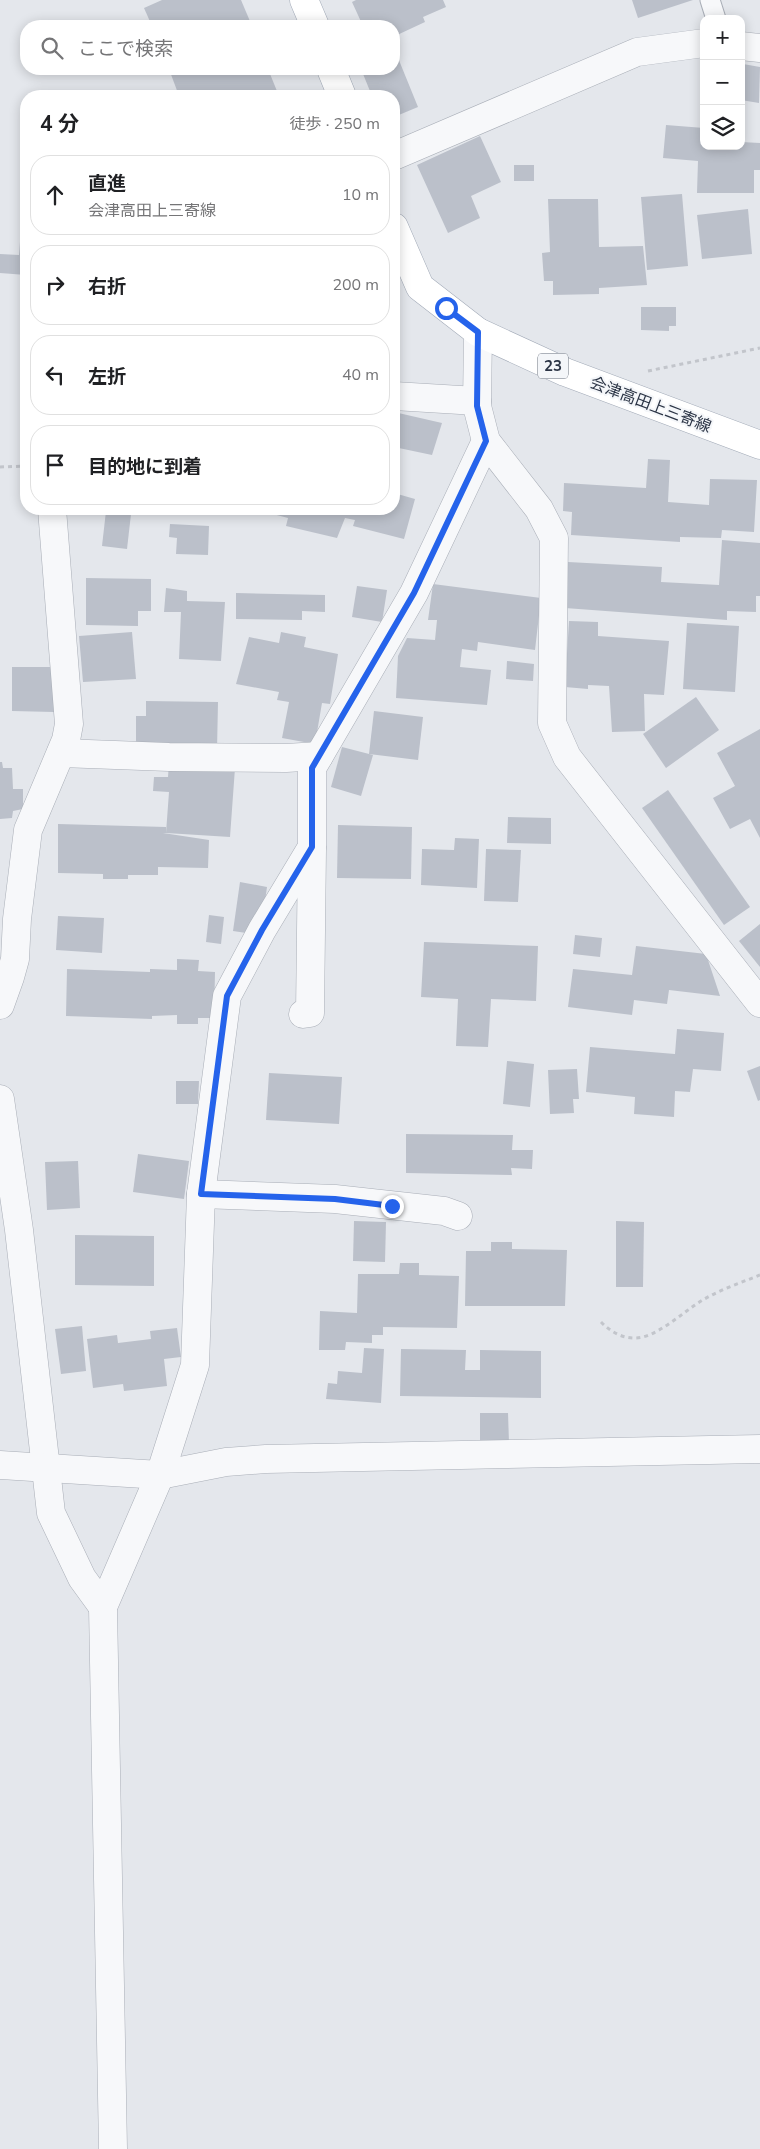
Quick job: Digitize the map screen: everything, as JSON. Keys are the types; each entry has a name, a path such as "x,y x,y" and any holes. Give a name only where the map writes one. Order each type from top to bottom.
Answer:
{"main road":[{"path":"304,0 312,20"},
{"path":"333,75 340,90"},
{"name":"会津高田上三寄線","path":"400,241 420,286 478,332 565,372 760,445"}],"street":[{"path":"400,153 636,52 700,44"},
{"path":"745,46 760,48"},
{"path":"478,332 477,401 486,441 539,508 554,538 552,723 567,757 760,1003"},
{"path":"400,396 477,401"},
{"path":"303,1014 310,1013 312,768 414,593 486,441"},
{"path":"0,1005 15,959 17,919 28,830 61,753 69,724 52,515"},
{"path":"61,753 189,757 286,758 320,756"},
{"path":"113,2149 102,1607 160,1475 195,1365 201,1194 227,996 262,930 312,847"},
{"path":"0,1098 19,1230 52,1513 82,1578 102,1607"},
{"path":"201,1194 335,1199 444,1211 458,1216"},
{"path":"0,1465 160,1475 226,1462 266,1459 760,1449"}],"lane":[{"path":"710,0 715,15"}],"path":[{"path":"615,390 630,374 760,348"},
{"path":"0,467 20,466"},
{"path":"601,1322 616,1334 636,1339 659,1331 701,1301 760,1274"}],"building":[{"path":"162,0 241,0 249,20 149,20 144,8"},
{"path":"356,0 443,0 446,7 423,17 425,22 400,34 400,20 360,20 352,2"},
{"path":"632,0 693,0 638,18"},
{"path":"400,63 418,107 400,114 400,90 370,90 363,75 400,75"},
{"path":"745,64 760,67 759,103 745,101"},
{"path":"171,75 270,75 277,90 177,90"},
{"path":"666,125 700,128 700,150 745,150 745,142 760,143 760,170 754,170 754,193 697,193 698,161 663,158"},
{"path":"480,136 501,182 471,196 480,218 448,233 417,165"},
{"path":"514,165 534,165 534,181 514,181"},
{"path":"682,194 688,266 647,270 641,197"},
{"path":"548,199 598,199 599,247 643,246 647,285 599,288 599,294 553,295 553,281 544,281 542,253 550,252"},
{"path":"748,209 752,254 702,259 697,215"},
{"path":"20,242 20,275 0,273 0,254 19,255"},
{"path":"641,307 676,307 676,326 669,326 669,331 641,330"},
{"path":"400,413 442,423 432,455 400,448"},
{"path":"648,459 670,460 668,502 709,505 710,479 757,480 754,532 722,530 721,538 680,537 680,542 571,535 572,512 563,511 564,483 646,488"},
{"path":"400,495 415,499 404,539 353,526 355,520 345,518 337,538 286,526 288,518 277,515 400,515"},
{"path":"106,515 131,515 127,549 102,546"},
{"path":"170,524 209,526 208,555 176,554 177,538 169,537"},
{"path":"722,540 760,543 760,596 756,596 756,612 727,611 727,620 565,608 568,562 662,567 661,582 719,585"},
{"path":"86,578 151,579 151,611 138,611 138,626 86,625"},
{"path":"433,584 541,598 535,650 478,642 477,651 462,649 460,667 491,670 487,705 396,698 398,656 407,638 435,640 437,620 428,620"},
{"path":"357,586 387,590 382,622 352,617"},
{"path":"166,588 187,591 187,601 225,602 221,661 179,659 181,612 164,612"},
{"path":"236,593 325,595 325,612 302,611 302,620 236,619"},
{"path":"569,621 598,622 598,636 669,641 664,695 644,694 645,731 612,732 609,686 588,685 588,689 565,687"},
{"path":"687,623 739,626 735,692 683,689"},
{"path":"132,632 136,679 83,682 79,636"},
{"path":"281,632 306,637 304,647 338,654 330,704 322,703 315,744 282,738 289,702 277,700 279,692 236,684 249,637 279,643"},
{"path":"507,661 534,664 533,681 506,679"},
{"path":"12,667 54,667 54,712 12,711"},
{"path":"696,697 719,730 666,768 643,734"},
{"path":"146,701 218,702 217,750 136,748 136,716 146,716"},
{"path":"374,711 423,717 418,760 369,754"},
{"path":"760,729 760,838 750,819 730,829 713,798 735,786 717,753"},
{"path":"342,747 373,755 361,796 331,787"},
{"path":"0,762 2,762 3,768 12,768 13,789 23,789 23,809 13,811 12,818 0,819"},
{"path":"169,763 235,768 230,837 166,833 169,792 153,791 154,777 168,777"},
{"path":"668,790 750,907 724,925 642,808"},
{"path":"508,817 551,818 551,844 507,843"},
{"path":"58,824 166,827 166,833 163,833 209,840 208,868 158,867 158,875 128,875 128,879 103,879 103,874 58,873"},
{"path":"338,825 412,827 411,879 337,878"},
{"path":"455,838 479,839 477,888 421,885 422,849 454,850"},
{"path":"486,849 521,850 518,902 484,901"},
{"path":"240,882 267,887 263,915 253,934 233,931"},
{"path":"209,915 224,917 221,944 206,942"},
{"path":"58,916 104,918 102,953 56,950"},
{"path":"760,924 760,967 739,941"},
{"path":"575,935 602,938 600,957 573,954"},
{"path":"424,942 538,946 536,1001 491,999 488,1047 456,1046 458,999 421,997"},
{"path":"636,946 706,954 720,996 669,990 667,1004 634,1000 632,1015 568,1007 573,969 632,975"},
{"path":"177,959 199,960 198,971 215,972 214,1018 198,1018 198,1024 177,1024 177,1015 152,1016 152,1019 66,1016 67,969 150,972 150,969 177,970"},
{"path":"677,1029 724,1033 721,1071 693,1069 690,1092 675,1091 674,1117 634,1114 635,1097 586,1092 590,1047 675,1054"},
{"path":"507,1061 534,1064 530,1107 503,1104"},
{"path":"760,1066 760,1100 758,1101 747,1071"},
{"path":"577,1069 579,1099 573,1099 574,1113 550,1114 548,1070"},
{"path":"269,1073 342,1077 339,1124 266,1120"},
{"path":"176,1081 199,1081 198,1104 176,1104"},
{"path":"406,1134 513,1135 512,1150 533,1150 532,1169 511,1168 512,1175 406,1173"},
{"path":"138,1154 189,1161 184,1199 133,1192"},
{"path":"78,1161 80,1208 47,1210 45,1162"},
{"path":"354,1221 386,1222 385,1262 353,1261"},
{"path":"616,1221 644,1222 643,1287 616,1287"},
{"path":"75,1235 154,1236 154,1286 75,1285"},
{"path":"491,1242 512,1242 512,1249 567,1250 565,1306 465,1306 466,1251 491,1251"},
{"path":"400,1263 419,1263 419,1275 459,1276 457,1328 383,1327 383,1335 372,1335 372,1343 346,1342 345,1350 319,1350 320,1311 357,1313 358,1274 399,1274"},
{"path":"82,1326 86,1371 61,1374 55,1329"},
{"path":"177,1328 181,1357 164,1359 167,1386 124,1391 123,1384 93,1388 87,1339 117,1335 118,1343 151,1339 150,1331"},
{"path":"364,1348 384,1349 381,1403 326,1399 328,1383 337,1384 338,1371 362,1373"},
{"path":"401,1349 466,1350 465,1370 480,1370 480,1350 541,1351 541,1398 400,1396"},
{"path":"480,1413 508,1413 509,1443 480,1443"}],"route":[{"path":"392,1206 335,1199 201,1194 227,996 262,930 312,847 312,768 414,593 486,441 477,406 478,332 446,308"}]}
